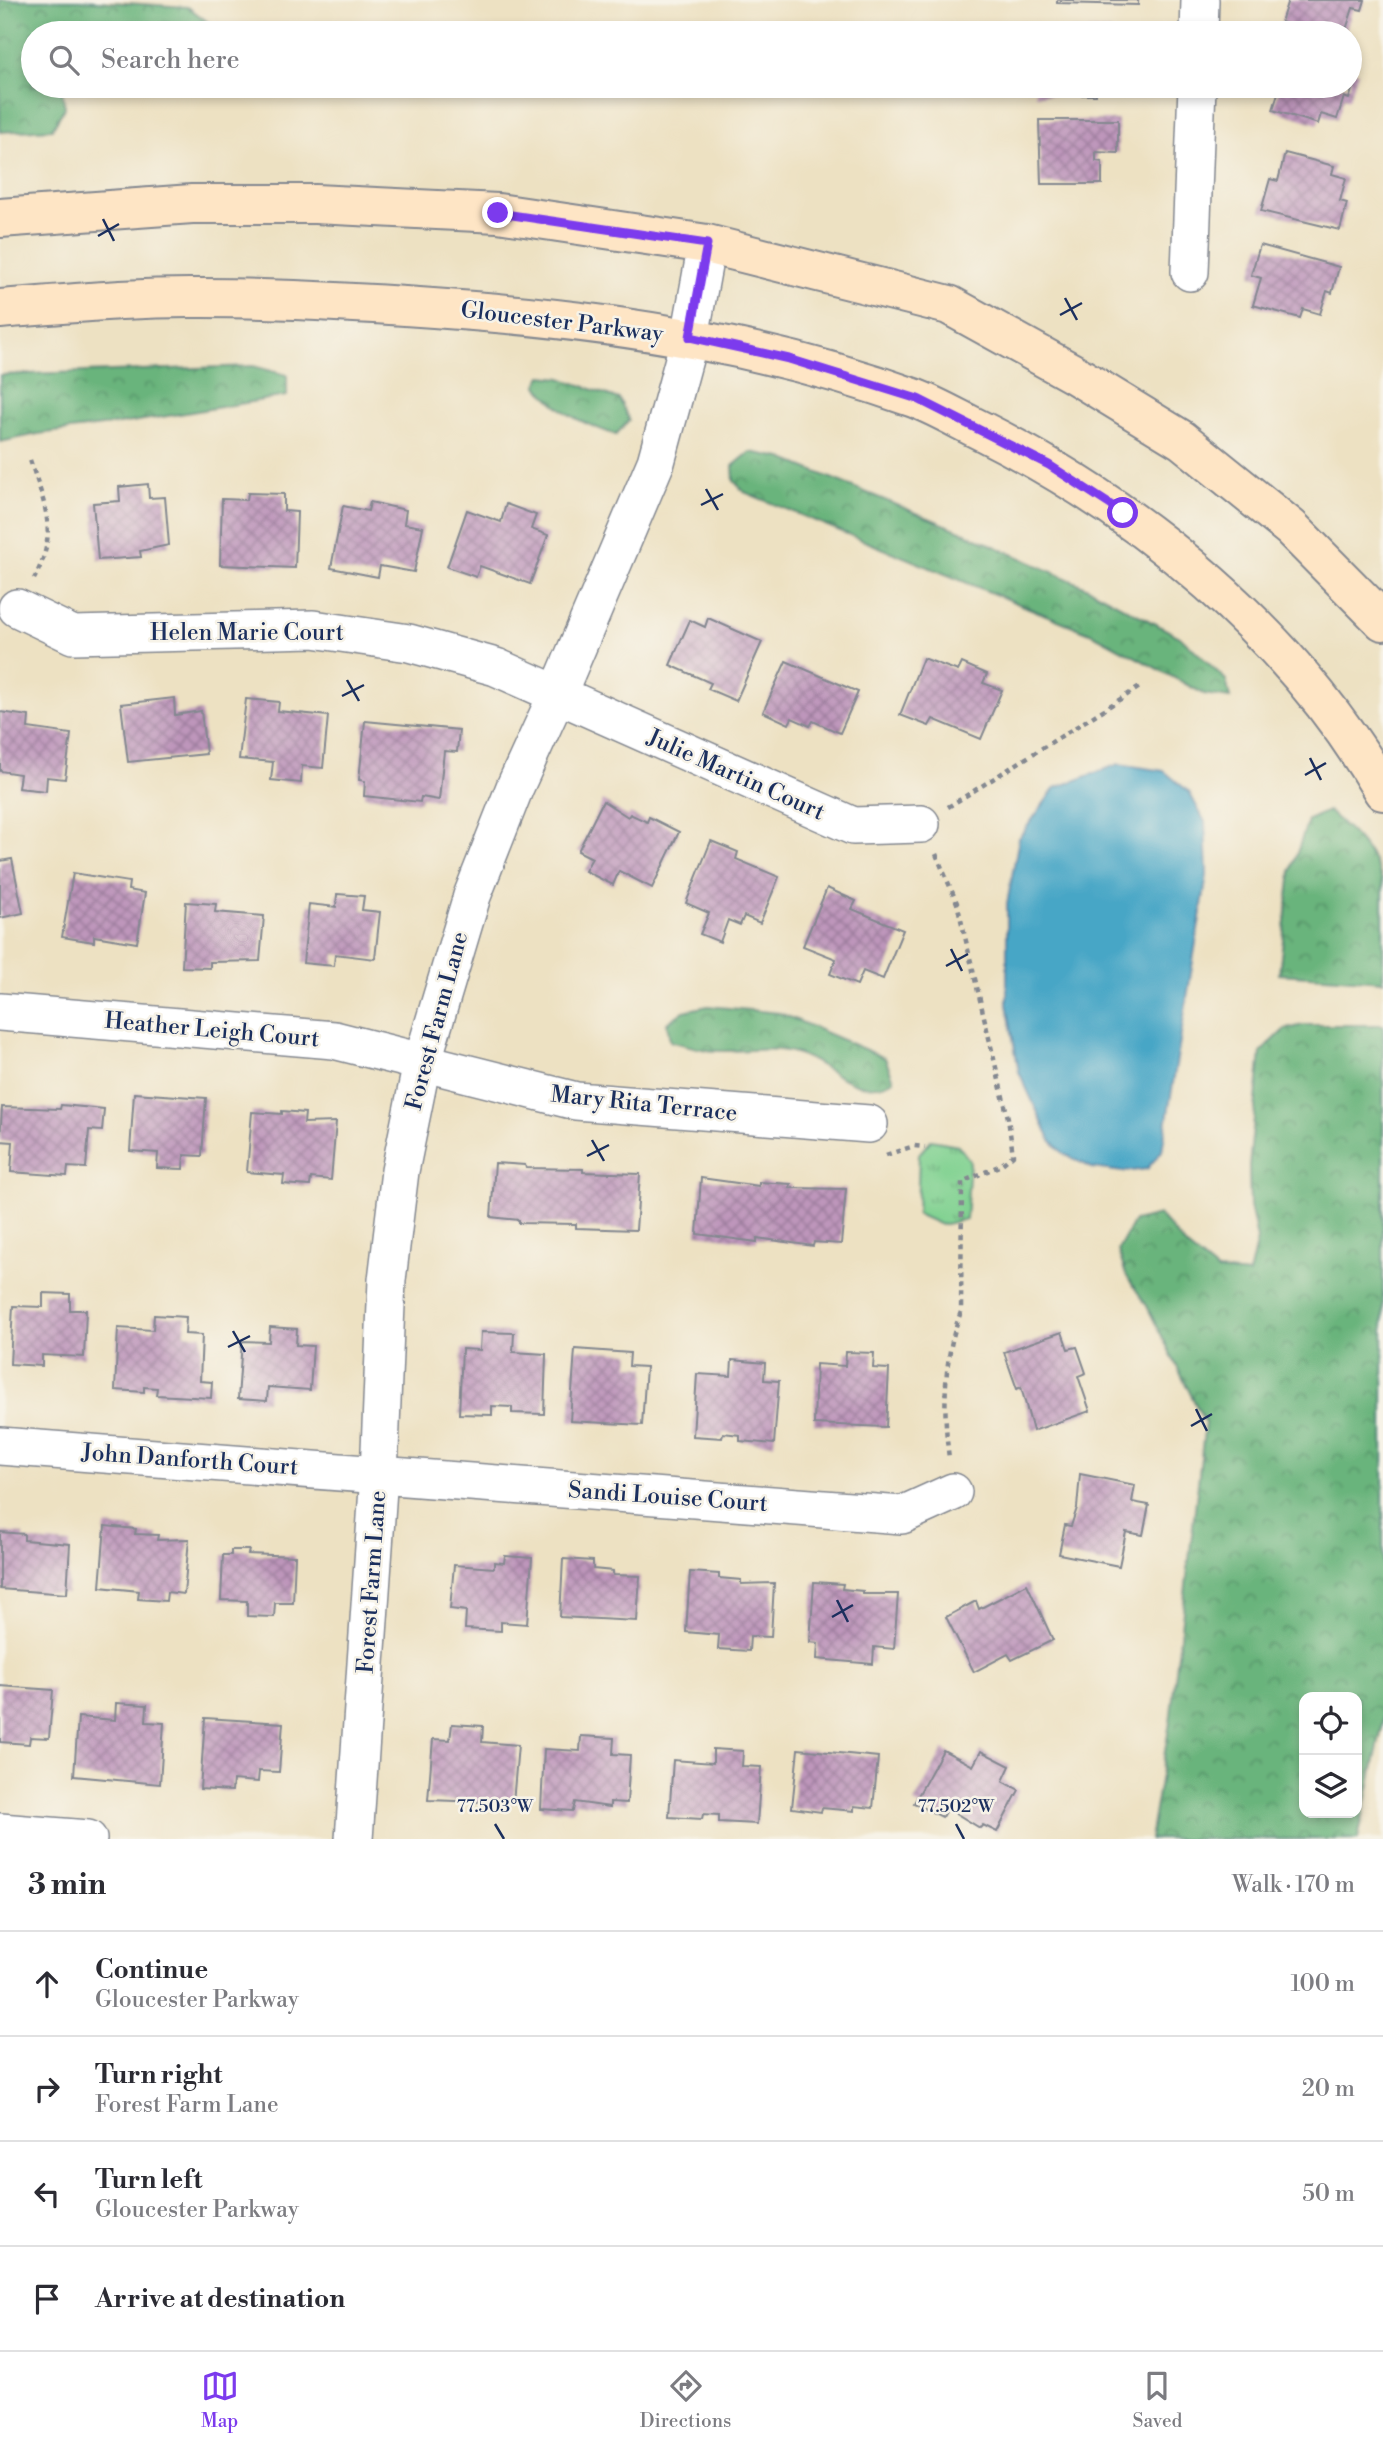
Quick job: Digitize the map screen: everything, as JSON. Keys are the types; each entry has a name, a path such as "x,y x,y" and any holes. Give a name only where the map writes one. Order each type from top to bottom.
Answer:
{"main road":[{"path":"0,218 192,204 315,204 498,213 707,244 949,305 1074,374 1182,440 1280,519 1383,621"},
{"name":"Gloucester Parkway","path":"0,309 198,298 302,300 539,316 690,337 789,359 918,399 1049,465 1112,506 1197,571 1276,650 1358,748 1383,791"}],"street":[{"path":"1199,21 1200,0"},
{"path":"1190,272 1197,98"},
{"name":"Forest Farm Lane","path":"354,1839 379,1474 387,1280 400,1171 422,1063 472,897 514,787 557,695 656,462 690,337 707,244"},
{"name":"Helen Marie Court","path":"18,608 73,635 313,629 374,636 496,667 557,695"},
{"name":"Julie Martin Court","path":"557,695 853,826 921,824"},
{"name":"Heather Leigh Court","path":"0,1012 334,1040 422,1063"},
{"name":"Mary Rita Terrace","path":"422,1063 576,1101 874,1141"},
{"name":"John Danforth Court","path":"0,1446 379,1474"},
{"name":"Sandi Louise Court","path":"379,1474 902,1515 953,1492"},
{"path":"0,1832 88,1839"}],"path":[{"path":"18,608 40,568 50,533 48,510 30,460"},
{"path":"953,1492 945,1408 953,1332 961,1312 962,1182 1001,1165 1013,1155 1008,1118 957,903 921,824 1143,685"},
{"path":"874,1141 925,1147"}],"green space":[{"path":"0,0 79,0 188,7 207,21 21,21 21,98 63,98 65,107 52,129 0,132"},
{"path":"253,366 287,375 287,396 0,442 0,375"},
{"path":"542,376 561,378 619,399 629,420 616,435 582,422 554,403 537,385"},
{"path":"750,452 782,458 963,532 1088,588 1182,638 1226,680 1230,698 1204,694 1095,635 744,492 734,481 733,466"},
{"path":"1328,811 1362,844 1380,875 1383,886 1383,981 1279,974 1291,871 1308,820"},
{"path":"708,1006 780,1013 885,1058 894,1080 880,1086 855,1084 795,1053 773,1050 707,1050 670,1041 667,1023 684,1011"},
{"path":"1303,1025 1383,1025 1383,1723 1358,1839 1150,1839 1170,1722 1205,1423 1147,1306 1126,1275 1118,1250 1134,1221 1159,1215 1187,1247 1217,1271 1249,1274 1257,1239 1250,1206 1249,1166 1261,1052 1284,1030"},
{"path":"931,1140 958,1145 970,1161 966,1219 941,1225 917,1214 919,1154"}],"water":[{"path":"1119,764 1164,771 1189,792 1205,822 1207,875 1162,1151 1147,1169 1123,1172 1092,1168 1064,1154 1050,1139 1019,1072 1007,1004 1007,904 1019,838 1055,788"}],"building":[{"path":"1057,0 1138,0 1138,5 1057,3"},
{"path":"1288,0 1365,0 1362,10 1353,8 1349,21 1281,21"},
{"path":"1276,98 1344,98 1337,119 1321,114 1318,124 1273,110"},
{"path":"1039,120 1118,120 1118,153 1096,152 1096,161 1102,162 1102,184 1041,184"},
{"path":"1285,153 1334,166 1332,174 1346,178 1340,201 1347,203 1340,230 1261,211 1270,179 1278,181"},
{"path":"1260,245 1339,267 1332,293 1327,291 1320,314 1303,309 1300,318 1253,305 1261,278 1251,275"},
{"path":"148,484 149,498 165,497 169,545 140,551 141,557 98,560 93,503 120,501 119,487"},
{"path":"248,493 284,494 284,511 297,512 295,568 220,565 222,499 247,500"},
{"path":"370,502 406,510 404,524 423,527 414,572 380,566 378,577 331,568 343,506 368,511"},
{"path":"506,504 536,515 531,529 548,535 530,584 480,566 476,577 447,567 467,510 501,522"},
{"path":"708,618 762,642 736,701 708,689 711,683 670,665 690,620 705,627"},
{"path":"923,658 958,671 962,663 987,674 983,683 1002,690 981,739 933,719 929,726 900,715"},
{"path":"786,661 858,692 840,733 813,721 810,726 792,718 789,724 763,712"},
{"path":"174,698 175,715 201,711 206,754 128,762 121,704"},
{"path":"246,699 279,702 278,711 328,716 323,768 302,766 301,783 271,780 273,762 239,759"},
{"path":"0,712 29,716 28,728 71,734 65,779 47,777 46,791 18,788 20,774 0,771"},
{"path":"365,721 459,730 457,752 444,751 439,800 421,797 420,802 364,796 365,781 359,780"},
{"path":"603,801 628,817 630,814 647,822 649,817 679,832 652,888 619,871 613,885 585,871 592,858 578,851"},
{"path":"711,841 738,852 736,859 779,877 760,923 744,916 740,925 728,920 720,942 700,934 709,913 686,903"},
{"path":"12,859 23,913 0,918 0,861"},
{"path":"73,873 129,882 128,890 145,893 137,943 94,936 94,942 62,937"},
{"path":"827,888 856,901 852,909 903,930 883,979 863,971 857,985 830,974 836,959 803,946"},
{"path":"337,894 364,896 362,910 380,912 375,959 335,954 334,966 303,963 309,904 336,907"},
{"path":"186,902 216,904 215,912 264,916 260,961 210,962 210,968 182,967"},
{"path":"134,1093 206,1098 202,1156 184,1155 183,1169 157,1168 158,1153 130,1151"},
{"path":"61,1105 104,1109 102,1131 89,1130 86,1168 68,1167 67,1176 11,1172 13,1142 0,1141 2,1107 60,1109"},
{"path":"282,1111 305,1113 304,1123 336,1122 331,1180 311,1178 310,1186 283,1184 284,1175 247,1172 252,1112 282,1114"},
{"path":"495,1163 525,1165 526,1168 640,1174 636,1230 576,1228 576,1224 519,1223 519,1220 491,1217"},
{"path":"701,1178 759,1186 759,1182 791,1184 790,1188 846,1189 841,1244 814,1242 813,1246 757,1238 757,1242 697,1234"},
{"path":"43,1293 70,1294 70,1310 86,1310 84,1357 42,1355 42,1366 10,1364 13,1306 43,1307"},
{"path":"154,1315 186,1317 185,1334 202,1335 200,1381 212,1382 211,1398 156,1395 157,1388 144,1387 144,1392 115,1390 118,1328 153,1330"},
{"path":"270,1327 297,1329 296,1345 313,1346 310,1390 268,1387 267,1401 238,1399 242,1341 269,1342"},
{"path":"481,1332 514,1333 513,1352 546,1354 544,1414 512,1413 512,1407 492,1406 492,1415 459,1414 462,1349 480,1350"},
{"path":"1062,1332 1068,1349 1077,1347 1086,1373 1078,1376 1090,1411 1033,1431 1021,1387 1017,1389 1004,1352"},
{"path":"575,1349 630,1353 629,1366 646,1367 642,1425 570,1421"},
{"path":"846,1352 874,1353 873,1368 889,1369 886,1427 814,1424 816,1364 845,1366"},
{"path":"732,1360 765,1363 764,1380 779,1381 774,1444 740,1441 740,1435 723,1433 722,1438 693,1436 697,1374 731,1376"},
{"path":"1080,1474 1135,1485 1132,1502 1149,1505 1143,1535 1126,1532 1119,1566 1059,1554 1065,1525 1071,1526 1077,1508"},
{"path":"105,1526 136,1529 135,1534 158,1535 157,1540 189,1539 184,1594 167,1592 166,1601 138,1599 139,1591 100,1587"},
{"path":"0,1532 24,1534 24,1540 70,1544 67,1594 0,1589"},
{"path":"231,1550 249,1550 248,1554 295,1556 293,1603 275,1603 274,1617 247,1616 247,1601 221,1600 223,1555 231,1555"},
{"path":"505,1556 532,1558 527,1624 501,1622 501,1631 465,1629 466,1611 450,1609 454,1565 494,1568 494,1562 504,1563"},
{"path":"563,1559 593,1561 593,1569 613,1571 613,1575 640,1576 637,1621 560,1617"},
{"path":"690,1572 719,1574 719,1578 741,1580 741,1584 774,1583 771,1637 750,1636 749,1651 718,1649 719,1635 686,1632"},
{"path":"814,1582 843,1584 842,1589 863,1591 863,1594 898,1594 894,1649 874,1647 873,1664 817,1659 818,1643 810,1642"},
{"path":"1027,1584 1053,1640 1012,1660 1008,1654 974,1672 946,1617 976,1601 979,1609"},
{"path":"0,1686 53,1690 49,1738 30,1737 29,1744 0,1742"},
{"path":"116,1703 147,1705 146,1722 164,1723 160,1784 74,1776 78,1717 115,1720"},
{"path":"205,1718 283,1723 279,1772 259,1771 258,1782 233,1780 232,1791 200,1789"},
{"path":"452,1724 483,1726 482,1742 518,1745 513,1803 428,1800 433,1739 450,1740"},
{"path":"581,1736 614,1738 613,1754 630,1755 627,1803 610,1802 610,1807 575,1802 573,1811 541,1809 544,1749 580,1751"},
{"path":"713,1749 743,1751 742,1766 761,1767 757,1824 719,1822 719,1815 703,1814 702,1819 669,1817 673,1760 713,1763"},
{"path":"798,1749 878,1757 873,1808 854,1806 854,1811 822,1808 821,1812 792,1808"},
{"path":"943,1750 973,1766 981,1751 1010,1766 1003,1781 1019,1790 997,1832 983,1825 980,1828 947,1808 942,1817 914,1803"}],"route":[{"path":"498,213 707,244 690,337 789,359 918,399 1049,465 1123,513"}]}
